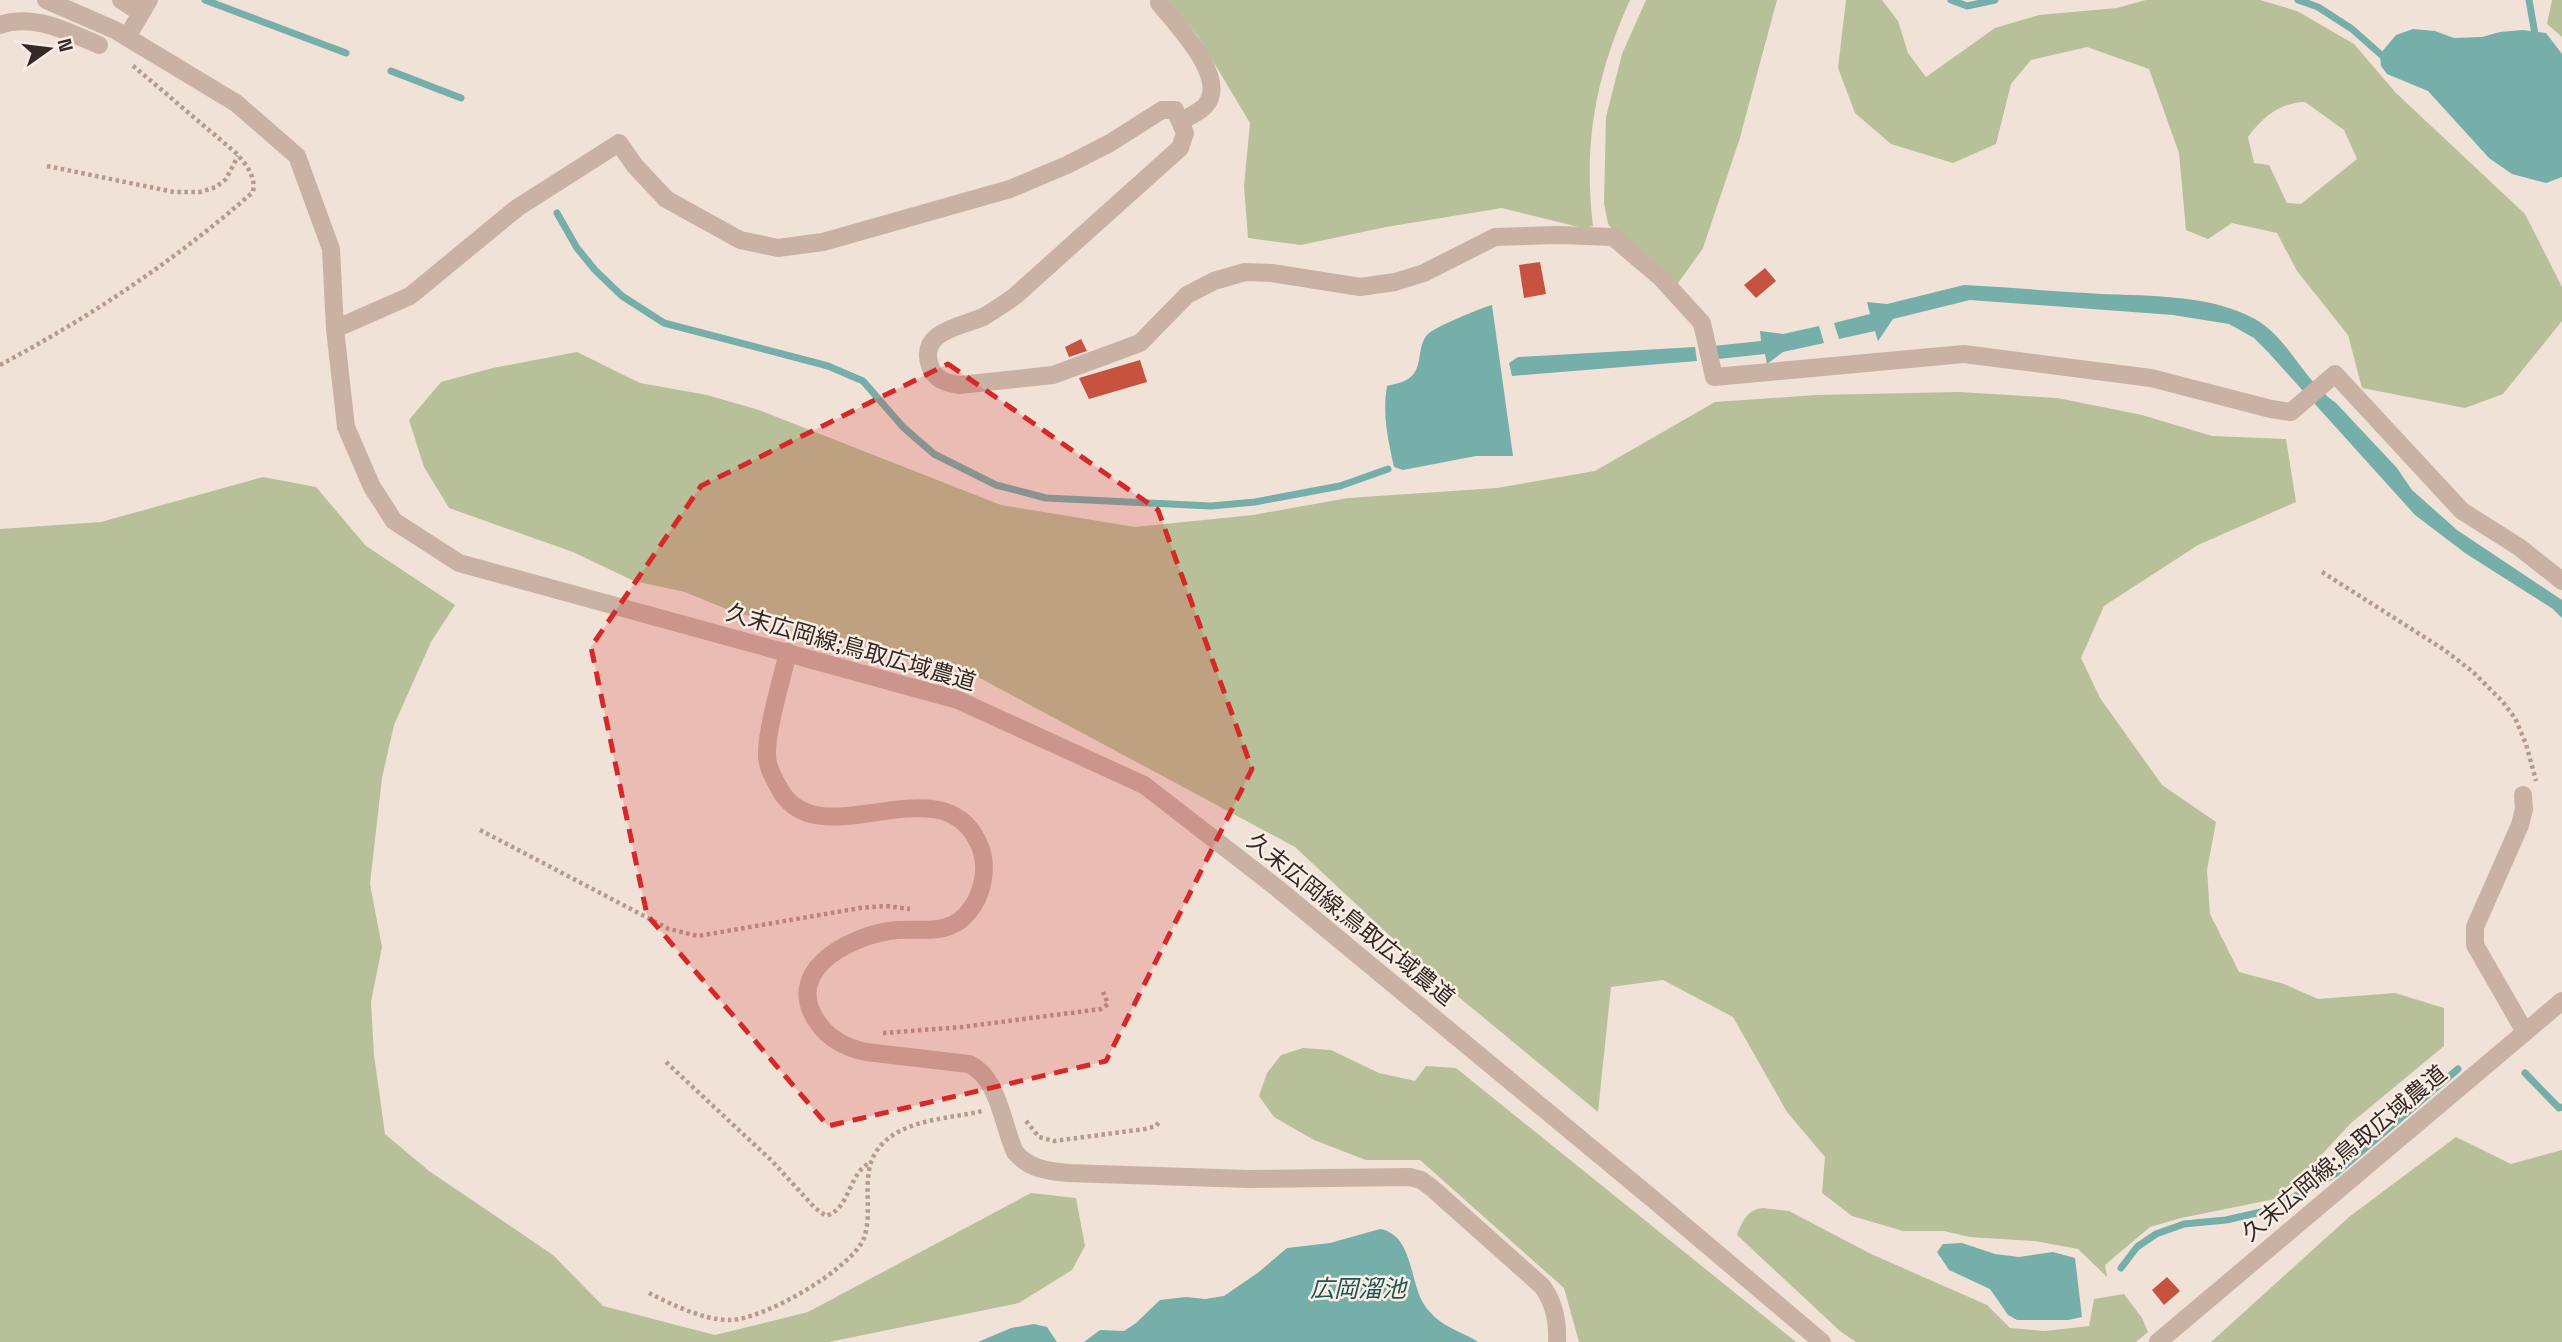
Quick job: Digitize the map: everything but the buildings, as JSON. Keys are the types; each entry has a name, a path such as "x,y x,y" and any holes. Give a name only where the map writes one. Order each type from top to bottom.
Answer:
{"street":[{"name":"久末広岡線;鳥取広域農道","path":"46,0 121,34 236,103 297,156 331,248 335,329 346,427 372,487 394,521 459,563 958,700 1144,785 1277,888 1654,1199 1822,1342"},
{"path":"121,0 145,7 121,34"},
{"path":"1159,3 1209,71 1212,91 1205,106 1182,121"},
{"path":"0,7 19,21"},
{"path":"0,25 31,20 99,45"},
{"path":"335,329 410,296 517,208 619,143 635,166 666,199 740,240 778,248 823,242 1010,189 1110,143 1163,110 1175,110 1185,133 1181,148 1016,296 985,316 939,333 931,342 928,351 934,376 947,383 960,385 1053,376 1140,342 1186,295 1214,281 1245,272 1272,273 1360,287 1395,282 1424,273 1495,237 1613,237 1661,278 1702,323 1714,377 1964,354 2151,378 2271,410 2291,412 2335,374 2462,511 2519,547 2562,581"},
{"path":"788,652 767,756 781,793 802,813 811,816 939,810 967,825 981,847 984,878 981,891 960,921 944,928 893,930 848,944 818,965 807,986 807,1000 812,1014 826,1034 851,1049 969,1064 978,1068 992,1090 1015,1152 1021,1160 1042,1170 1248,1179 1396,1176 1421,1180 1542,1286 1549,1295 1557,1320 1557,1342"},
{"path":"2523,798 2520,825 2475,927 2475,945 2525,1032"},
{"name":"久末広岡線;鳥取広域農道","path":"2158,1342 2562,1001"}],"path":[{"path":"0,365 57,334 121,294 253,192 254,187 246,164 217,135 132,65 123,53 121,34"},
{"path":"47,166 174,192 200,192 216,187 226,179 238,156"},
{"path":"2322,572 2443,649 2472,671 2502,701 2515,719 2526,744 2536,782 2536,790 2523,798"},
{"path":"480,830 653,921 685,934 698,936 802,920 847,910 886,906 920,911 939,921 944,928"},
{"path":"875,1033 962,1027 1101,1009 1108,1004 1103,992"},
{"path":"666,1062 772,1161 815,1208 826,1216 836,1212 862,1168 872,1162"},
{"path":"649,1293 679,1307 727,1320 738,1320 761,1313 805,1290 849,1259 863,1241 867,1226 872,1162 878,1149 894,1134 998,1106"},
{"path":"1024,1117 1039,1137 1054,1141 1145,1129 1156,1126 1160,1121"}],"highlighted area":[{"path":"948,364 1158,510 1252,769 1106,1061 828,1126 647,915 591,647 701,486"}],"green space":[{"path":"1168,0 1630,0 1608,55 1595,110 1590,166 1593,226 1583,228 1502,208 1386,227 1301,245 1248,238 1244,186 1250,123 1198,36"},
{"path":"1646,0 1777,0 1739,141 1703,248 1676,286 1650,257 1619,236 1608,224 1604,203 1606,117 1622,54"},
{"path":"1846,0 1882,0 1898,21 1908,53 1926,77 1995,28 2039,15 2117,8 2146,0 2260,0 2297,11 2354,44 2396,93 2525,214 2562,287 2562,321 2503,394 2465,408 2362,388 2348,335 2297,271 2277,233 2232,223 2208,239 2186,230 2179,153 2149,69 2087,47 2031,60 2011,84 1996,144 1953,163 1891,144 1855,113 1838,68","holes":["2305,102 2344,130 2357,159 2301,204 2287,203 2269,165 2254,163 2248,137 2272,112 2287,105"]},
{"path":"2552,0 2562,0 2562,37 2547,24"},
{"path":"577,352 640,383 707,395 759,410 1001,505 1135,527 1253,515 1348,498 1497,488 1595,471 1715,402 1816,395 1959,392 2057,398 2142,415 2212,436 2286,439 2296,502 2198,545 2104,606 2081,658 2100,698 2162,785 2216,822 2207,870 2210,914 2239,972 2284,984 2318,999 2395,993 2444,1008 2444,1046 2351,1123 2299,1179 2275,1199 2150,1227 2105,1265 2107,1277 2078,1249 2035,1241 1969,1237 1944,1231 1903,1231 1852,1216 1822,1193 1825,1157 1787,1112 1733,1017 1663,980 1611,987 1598,1112 1432,975 1295,847 978,677 805,627 736,613 685,592 634,581 573,552 449,508 424,467 409,420 441,382 493,368"},
{"path":"263,477 316,487 366,546 455,605 431,642 394,725 382,778 370,884 382,947 371,1002 374,1055 385,1134 429,1171 553,1255 603,1306 715,1335 808,1312 1031,1193 1076,1198 1085,1246 1072,1270 1019,1303 829,1342 0,1342 0,529 101,522"},
{"path":"1303,1048 1331,1050 1379,1073 1415,1081 1426,1066 1456,1068 1796,1342 1579,1342 1564,1288 1420,1160 1366,1160 1314,1140 1274,1117 1259,1096 1267,1073 1281,1055"},
{"path":"2456,1137 2511,1164 2562,1150 2562,1342 2211,1342 2349,1217"},
{"path":"1763,1208 1789,1211 1871,1254 1987,1305 2010,1328 2045,1331 2089,1326 2094,1299 2124,1294 2142,1318 2148,1332 2136,1342 1856,1342 1841,1332 1737,1235 1746,1217"}],"water":[{"path":"2413,29 2435,31 2454,38 2482,37 2523,30 2546,33 2562,54 2562,177 2546,183 2512,174 2489,158 2428,91 2387,74 2381,66 2380,54 2396,35"},
{"path":"1964,285 2172,297 2215,304 2255,319 2278,337 2315,384 2397,468 2412,490 2457,530 2562,600 2562,618 2553,609 2465,553 2415,515 2268,352 2254,338 2229,324 2173,315 1970,300 1893,319 1878,341 1875,331 1839,339 1834,323 1870,314 1867,302 1887,304"},
{"path":"1492,305 1513,456 1476,456 1403,470 1394,467 1385,417 1387,386 1403,382 1413,375 1427,335 1458,318"},
{"path":"1819,326 1824,343 1783,352 1767,364 1765,354 1718,359 1713,346 1761,341 1760,331 1783,334"},
{"path":"1695,347 1697,361 1512,376 1509,363 1518,357"},
{"name":"広岡溜池","path":"1380,1229 1399,1240 1405,1250 1420,1296 1431,1313 1444,1324 1478,1342 1084,1342 1100,1330 1124,1331 1160,1300 1224,1296 1259,1272 1287,1248 1330,1243"},
{"path":"1962,1243 1995,1254 2019,1257 2053,1252 2075,1258 2082,1317 2068,1320 2017,1320 2008,1315 1990,1289 1949,1270 1937,1252 1943,1244"},
{"path":"1034,1324 1047,1327 1057,1342 978,1342 1011,1328"}],"waterway":[{"path":"205,0 346,53"},
{"path":"1951,0 1967,6 1995,0"},
{"path":"2298,0 2318,7 2352,29 2387,60"},
{"path":"2529,0 2536,40"},
{"path":"391,71 461,98"},
{"path":"557,213 577,248 595,270 622,296 664,323 828,366 863,381 903,427 934,454 996,485 1046,498 1211,506 1255,502 1340,486 1388,469"},
{"path":"2121,1268 2137,1247 2156,1234 2184,1224 2226,1220 2270,1210 2335,1174 2458,1069"},
{"path":"2525,1073 2559,1108 2562,1107"}]}
